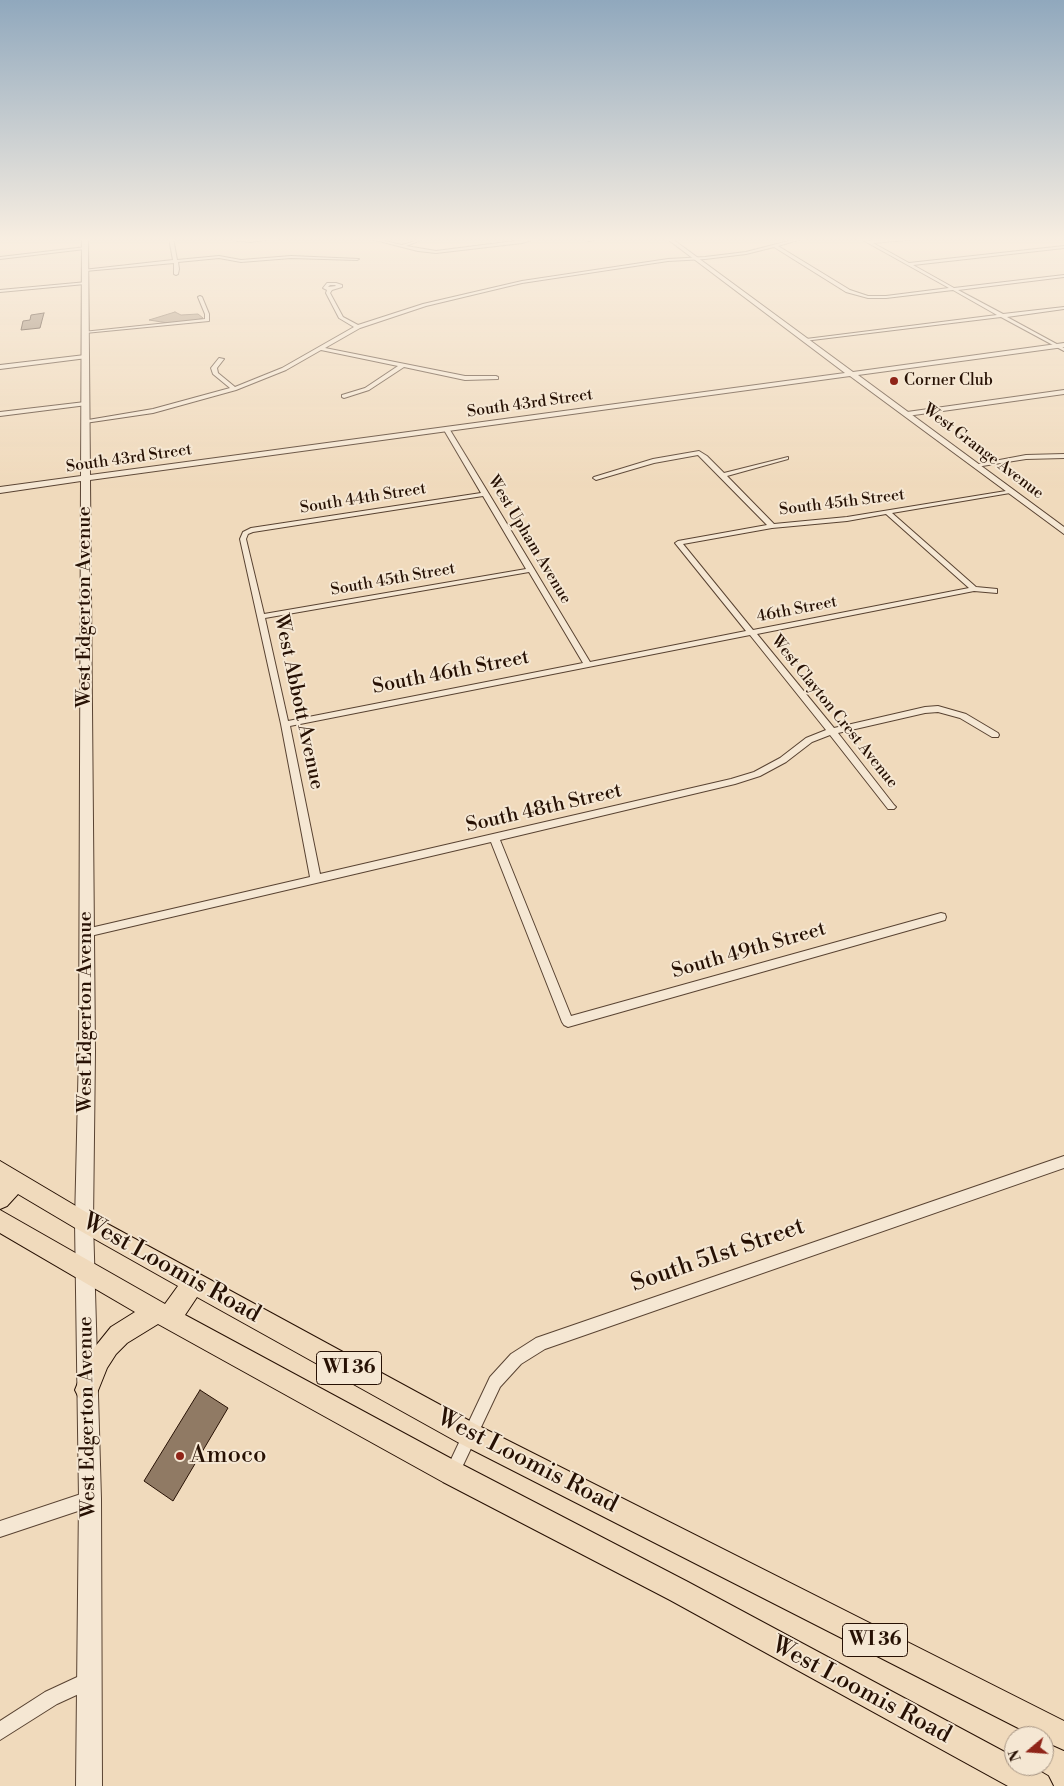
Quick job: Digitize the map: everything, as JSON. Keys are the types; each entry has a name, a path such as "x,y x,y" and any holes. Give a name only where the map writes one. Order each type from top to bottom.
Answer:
{"main road":[{"name":"West Loomis Road","path":"8,1176 84,1222 470,1435 1064,1736"},
{"path":"0,1199 8,1176"},
{"name":"West Loomis Road","path":"0,1220 86,1273 452,1473 679,1591 1038,1786"},
{"path":"88,1390 98,1361 108,1346 119,1335 163,1315 194,1282"}],"street":[{"name":"West Edgerton Avenue","path":"85,321 86,932 84,1222 90,1499 89,1786"},
{"path":"85,332 193,321"},
{"path":"347,321 358,327"},
{"path":"85,421 153,411 234,389 284,369 358,327 375,321"},
{"name":"West Grange Avenue","path":"781,321 1064,531"},
{"path":"806,340 958,321"},
{"path":"1012,321 1060,346 1064,350"},
{"name":"South 43rd Street","path":"0,490 1060,346"},
{"path":"319,348 465,378 496,378"},
{"path":"0,367 85,357"},
{"path":"221,359 214,368 216,374 234,389"},
{"path":"344,396 367,389 403,365"},
{"path":"907,414 1064,392"},
{"path":"0,414 85,404"},
{"name":"West Upham Avenue","path":"447,430 586,664"},
{"path":"596,478 653,461 699,453 772,526"},
{"path":"976,465 1026,457 1064,456"},
{"path":"723,475 786,458"},
{"name":"South 45th Street","path":"678,543 772,526 888,513 1010,491"},
{"name":"South 44th Street","path":"245,533 251,530 486,494"},
{"path":"888,513 974,589"},
{"name":"West Abbott Avenue","path":"245,533 242,539 285,724 316,880"},
{"name":"West Clayton Crest Avenue","path":"678,543 832,731 891,807"},
{"name":"South 45th Street","path":"260,617 530,570"},
{"name":"46th Street","path":"624,657 974,589 994,591"},
{"name":"South 46th Street","path":"285,724 624,657"},
{"name":"South 48th Street","path":"86,932 732,782 757,774 783,760 809,740 832,731 925,710 938,709 963,716 996,735"},
{"name":"South 49th Street","path":"494,838 568,1022 941,918"},
{"name":"South 51st Street","path":"452,1473 495,1382 505,1369 527,1351 541,1343 1064,1162"},
{"path":"0,1529 90,1499"},
{"path":"0,1731 51,1698 89,1680"}],"shaded area":[{"path":"158,321 189,321 168,323"}],"building":[{"path":"23,321 42,321 40,328 21,330"},
{"name":"Amoco","path":"200,1390 228,1408 173,1501 144,1481"}],"place":[{"name":"Corner Club","path":"894,381"},
{"name":"Amoco","path":"180,1456"}]}
